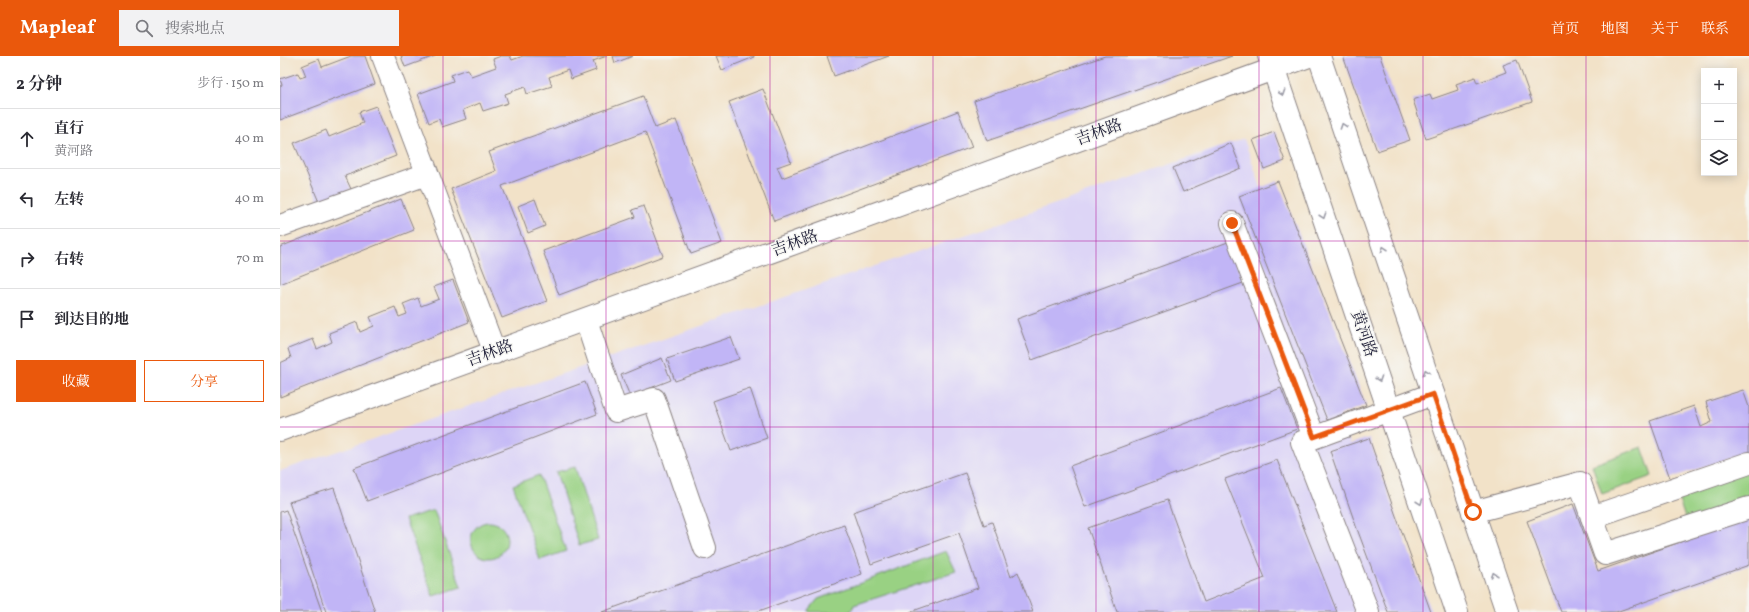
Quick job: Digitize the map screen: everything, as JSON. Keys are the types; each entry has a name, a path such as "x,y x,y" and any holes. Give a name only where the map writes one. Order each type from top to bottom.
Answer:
{"street":[{"path":"383,56 495,353"},
{"name":"吉林路","path":"280,430 586,320 1271,62 1309,56"},
{"path":"1319,56 1507,612"},
{"name":"黄河路","path":"1271,62 1457,612"},
{"path":"280,226 427,174"},
{"path":"1232,223 1314,437"},
{"path":"586,320 616,411 654,399 705,548"},
{"path":"1368,612 1302,442 1433,394"},
{"path":"1592,517 1749,463"},
{"path":"1473,512 1580,483 1605,554 1749,508"}],"shaded area":[{"path":"1244,139 1409,612 280,612 280,471"}],"green space":[{"path":"1642,447 1652,476 1602,494 1592,465"},
{"path":"575,467 598,540 579,545 556,472"},
{"path":"1749,470 1749,505 1688,526 1677,495"},
{"path":"539,475 566,551 540,560 513,485"},
{"path":"434,510 461,587 433,596 405,519"},
{"path":"493,522 502,527 506,533 506,547 502,553 493,558 485,558 476,553 472,547 471,536 476,527 482,523"},
{"path":"946,551 956,572 854,605 851,612 810,612 809,610 818,599"}],"building":[{"path":"351,56 365,56 375,84 280,120 280,86 282,85 280,79 298,73 300,78 306,76 302,66 319,59 322,67"},
{"path":"401,56 435,56 405,67"},
{"path":"501,56 510,56 512,60 523,56 607,56 593,61 596,70 571,79 568,70 549,77 552,86 527,94 525,87 505,94 508,103 483,111 480,103 463,110 466,119 442,127 439,119 429,123 418,94 453,81 451,75 468,69 471,76 496,67 493,59"},
{"path":"613,56 633,56 615,63"},
{"path":"716,56 754,56 754,57 722,70"},
{"path":"827,56 889,56 834,76"},
{"path":"1105,56 1232,56 987,141 974,101"},
{"path":"1343,56 1380,56 1410,140 1377,151"},
{"path":"1517,60 1532,102 1426,139 1413,100 1430,94 1432,99 1458,90 1456,84 1475,77 1477,83 1506,72 1503,65"},
{"path":"763,89 791,162 777,167 782,178 958,111 972,147 774,221 729,102"},
{"path":"643,96 655,128 676,120 722,243 691,254 645,132 502,186 547,301 502,318 451,189 496,171 489,152"},
{"path":"376,106 396,156 345,176 351,189 319,202 294,143 326,130 329,137 363,123 359,112"},
{"path":"1274,132 1285,161 1264,169 1253,140"},
{"path":"1231,143 1241,168 1183,192 1173,168"},
{"path":"1278,181 1366,405 1327,420 1239,196"},
{"path":"401,199 414,230 280,284 280,247"},
{"path":"535,199 545,226 528,233 518,206"},
{"path":"644,206 663,256 559,295 543,251 635,217 632,210"},
{"path":"1228,242 1243,283 1032,360 1017,319"},
{"path":"453,280 469,322 280,397 280,363 291,358 288,349 313,339 317,349 332,342 329,333 357,322 360,332 374,326 370,317 395,307 399,317 407,314 403,304 418,298 421,306 439,299 434,287"},
{"path":"731,337 739,359 675,381 667,359"},
{"path":"662,358 671,380 630,396 621,375"},
{"path":"585,382 597,414 367,501 354,468"},
{"path":"750,388 767,438 731,451 713,401"},
{"path":"1281,388 1297,429 1085,507 1070,466"},
{"path":"1743,390 1749,407 1749,452 1670,478 1650,421 1694,406 1701,427 1712,422 1706,402"},
{"path":"1369,438 1431,612 1388,612 1356,526 1330,451"},
{"path":"1277,460 1337,612 1117,612 1088,528 1167,500 1204,602 1265,578 1225,479"},
{"path":"965,473 984,525 992,522 1011,577 1018,572 1033,612 910,612 978,588 959,533 871,564 853,512"},
{"path":"334,488 375,612 326,612 289,502"},
{"path":"1573,504 1598,571 1749,518 1749,565 1616,612 1561,612 1527,521"},
{"path":"286,510 322,612 280,612 280,512"},
{"path":"844,525 862,574 756,612 602,612"}],"route":[{"path":"1232,223 1314,437 1433,394 1473,512"}]}
